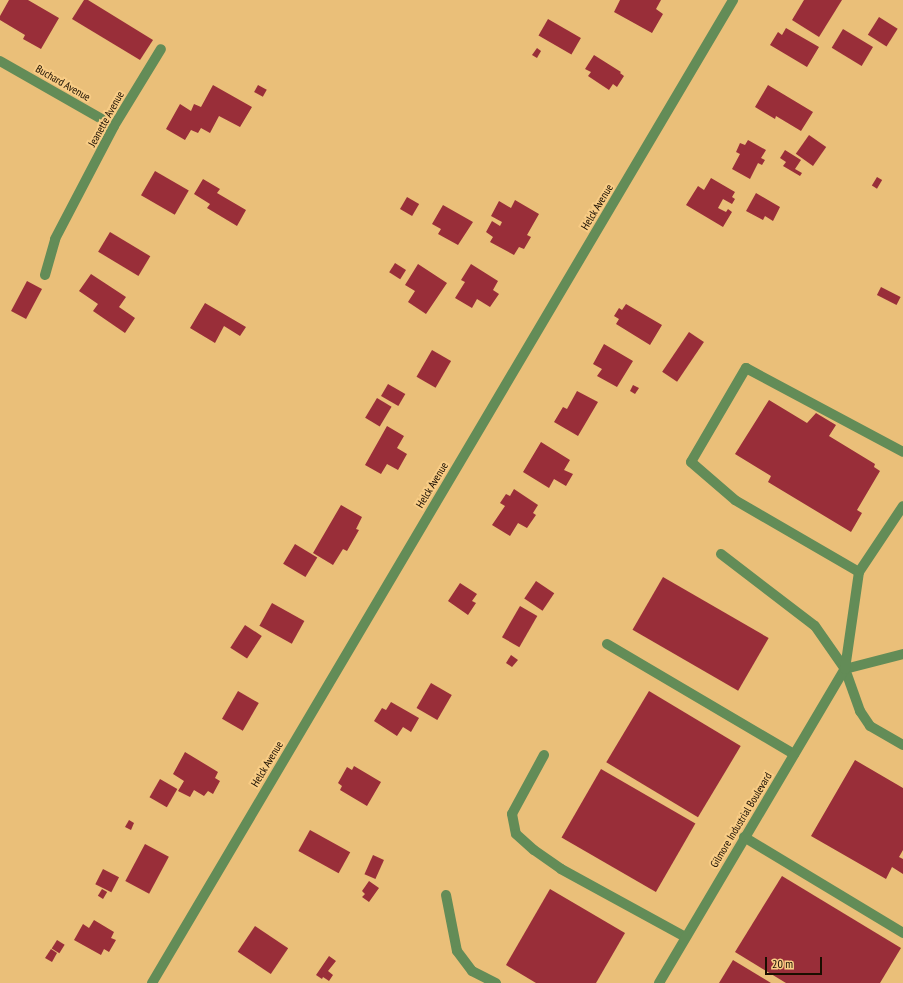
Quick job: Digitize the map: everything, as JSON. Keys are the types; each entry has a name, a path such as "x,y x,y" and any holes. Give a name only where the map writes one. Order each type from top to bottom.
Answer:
{"street":[{"name":"Helck Avenue","path":"152,983 733,0"},
{"name":"Jeanette Avenue","path":"45,276 55,240 114,126 161,49"},
{"name":"Buchard Avenue","path":"0,60 114,126"},
{"path":"859,572 736,500 691,462 746,368 903,452"},
{"path":"845,669 859,572 903,506"},
{"path":"721,554 815,626 845,669 860,711 870,726 903,745"},
{"path":"607,644 794,754"},
{"path":"845,669 903,654"},
{"name":"Gilmore Industrial Boulevard","path":"658,983 845,669"},
{"path":"544,755 512,814 516,834 534,850 561,869 685,937"},
{"path":"744,837 903,933"},
{"path":"446,895 457,951 472,971 496,983"}],"building":[{"path":"9,0 28,0 59,18 41,49 23,39 25,35 0,20 0,16"},
{"path":"84,0 88,0 153,40 140,60 72,19"},
{"path":"620,0 661,0 656,9 663,14 652,33 614,12"},
{"path":"804,0 842,0 819,37 792,20"},
{"path":"879,17 898,29 887,46 868,35"},
{"path":"548,19 581,38 571,54 538,35"},
{"path":"786,28 819,47 807,67 770,45 778,32 782,35"},
{"path":"843,29 873,47 862,66 832,48"},
{"path":"537,48 541,51 537,58 532,55"},
{"path":"594,55 621,72 620,73 624,76 617,87 613,84 609,90 588,76 591,72 585,69"},
{"path":"213,85 252,107 240,127 219,116 210,133 201,128 198,133 191,130 185,140 166,129 180,104 191,111 194,104 201,107"},
{"path":"258,85 267,90 263,97 254,92"},
{"path":"768,85 813,112 801,131 776,116 775,119 755,107"},
{"path":"809,135 826,147 813,166 796,154"},
{"path":"748,140 766,150 761,158 765,160 762,165 758,163 750,179 732,169 740,154 736,152 740,143 745,145"},
{"path":"785,150 801,160 795,169 802,173 800,176 783,166 786,162 780,158"},
{"path":"155,171 189,190 175,215 141,195"},
{"path":"877,177 882,180 877,189 872,186"},
{"path":"711,178 735,192 732,197 735,199 732,204 723,199 718,208 726,212 728,209 732,212 723,227 686,205 698,186 704,190"},
{"path":"203,179 220,189 217,193 246,210 237,226 207,208 210,204 194,194"},
{"path":"756,193 780,207 773,221 765,216 763,220 746,211"},
{"path":"407,197 419,204 412,216 400,209"},
{"path":"515,200 539,214 527,235 531,237 524,249 519,247 514,255 490,242 493,237 486,232 492,221 500,226 502,222 491,216 499,201 511,208"},
{"path":"443,205 473,222 458,245 438,234 441,229 432,224"},
{"path":"110,232 150,256 138,276 98,252"},
{"path":"395,263 406,270 400,279 389,272"},
{"path":"418,264 447,283 426,314 408,302 415,291 405,285"},
{"path":"471,264 498,281 493,290 499,294 490,307 477,299 472,308 455,298 465,282 461,280"},
{"path":"91,274 126,297 119,307 135,318 125,333 93,311 98,304 79,291"},
{"path":"27,281 42,289 26,319 11,311"},
{"path":"881,287 901,297 897,305 877,295"},
{"path":"205,303 246,327 240,336 224,326 215,343 190,328"},
{"path":"626,304 662,325 650,345 616,324 619,319 614,316 619,308 622,310"},
{"path":"689,332 704,342 677,382 662,372"},
{"path":"604,344 633,361 617,387 597,376 602,369 593,364"},
{"path":"432,350 451,361 436,388 416,377"},
{"path":"388,384 405,394 398,406 381,396"},
{"path":"633,385 639,388 635,394 630,391"},
{"path":"577,391 598,402 578,436 554,422 563,407 567,409"},
{"path":"377,398 392,407 380,426 365,418"},
{"path":"769,400 807,423 816,413 836,425 829,436 875,464 874,467 880,471 857,510 862,513 851,532 768,482 771,476 735,454"},
{"path":"387,426 404,436 397,448 407,454 398,470 387,464 381,474 365,465"},
{"path":"541,442 570,460 564,470 573,474 566,486 554,479 549,488 523,472"},
{"path":"514,489 538,505 533,513 536,515 527,528 518,523 510,536 492,525 505,506 500,503 506,494 510,496"},
{"path":"341,505 362,517 356,529 359,530 347,551 343,549 333,565 313,553"},
{"path":"295,544 317,557 305,577 283,564"},
{"path":"663,577 769,638 738,691 632,630"},
{"path":"536,581 554,593 542,611 524,598"},
{"path":"460,583 477,594 472,601 476,603 468,615 448,601"},
{"path":"272,603 304,621 292,644 259,626"},
{"path":"520,606 537,616 519,647 502,637"},
{"path":"245,625 262,636 247,659 230,648"},
{"path":"511,655 518,660 512,667 506,663"},
{"path":"431,683 452,695 437,720 416,708"},
{"path":"238,691 259,703 243,731 222,719"},
{"path":"649,691 741,746 698,817 606,762"},
{"path":"391,702 419,718 411,732 403,727 397,736 374,721 382,708 386,710"},
{"path":"185,752 218,772 215,778 220,781 213,794 208,791 204,796 194,790 190,797 178,791 184,781 173,774"},
{"path":"855,760 903,788 903,850 899,857 903,859 903,874 892,867 886,879 811,836"},
{"path":"354,766 381,782 367,806 340,790 342,786 338,783 347,767 352,770"},
{"path":"601,769 695,824 656,892 562,837"},
{"path":"160,779 177,789 167,807 150,797"},
{"path":"129,820 134,823 131,830 125,827"},
{"path":"310,830 350,852 339,873 298,851"},
{"path":"145,844 169,857 149,894 125,881"},
{"path":"373,855 384,860 375,879 364,874"},
{"path":"103,869 119,877 111,892 95,884"},
{"path":"782,876 901,948 880,983 786,983 735,952"},
{"path":"369,881 379,888 369,902 362,897 365,894 362,891"},
{"path":"102,889 107,892 103,899 98,896"},
{"path":"550,889 625,933 596,983 536,983 506,965"},
{"path":"94,920 114,932 111,938 116,940 109,952 104,949 101,955 74,940 83,924 89,928"},
{"path":"255,926 288,948 271,974 238,952"},
{"path":"57,940 65,945 59,953 52,948"},
{"path":"51,949 57,953 52,962 45,958"},
{"path":"329,956 336,961 328,971 333,975 329,981 316,975"},
{"path":"733,960 771,983 719,983"}]}
